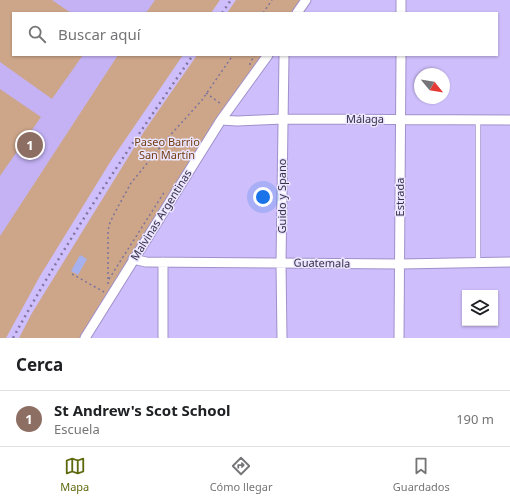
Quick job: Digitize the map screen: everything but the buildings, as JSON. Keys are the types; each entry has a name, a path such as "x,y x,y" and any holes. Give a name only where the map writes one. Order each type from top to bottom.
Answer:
{"street":[{"path":"298,12 306,0"},
{"path":"401,0 401,12"},
{"name":"Malvinas Argentinas","path":"85,338 221,120 267,56"},
{"name":"Guido y Spano","path":"282,338 281,263 284,56"},
{"name":"Estrada","path":"400,338 401,56"},
{"name":"Málaga","path":"221,120 510,120"},
{"name":"Guatemala","path":"134,259 146,262 400,264 510,262"},
{"path":"162,262 163,338"}],"lane":[{"path":"478,120 478,263"}],"path":[{"path":"264,12 272,0"},
{"path":"72,274 104,292 108,283 108,232 113,216 137,175 206,93 232,56"},
{"path":"206,93 229,109"}],"shaded area":[{"path":"0,0 155,0 147,12 12,12 12,56 117,56 0,236"}],"green space":[{"path":"0,0 52,0 70,12 12,12 12,56 82,56 52,99 0,62"},
{"path":"155,0 220,0 212,12 147,12"},
{"path":"236,0 303,0 295,12 228,12"},
{"path":"117,56 182,56 112,159 40,276 6,338 0,338 0,236"},
{"name":"Paseo Barrio San Martín","path":"196,56 263,56 82,338 19,338 32,313 145,130"},
{"path":"0,89 41,117 0,176"}],"railway":[{"path":"223,12 231,0"},
{"path":"13,338 33,302 99,194 192,56"}],"place":[{"name":"St Andrew's Scot School","path":"30,145"}]}
